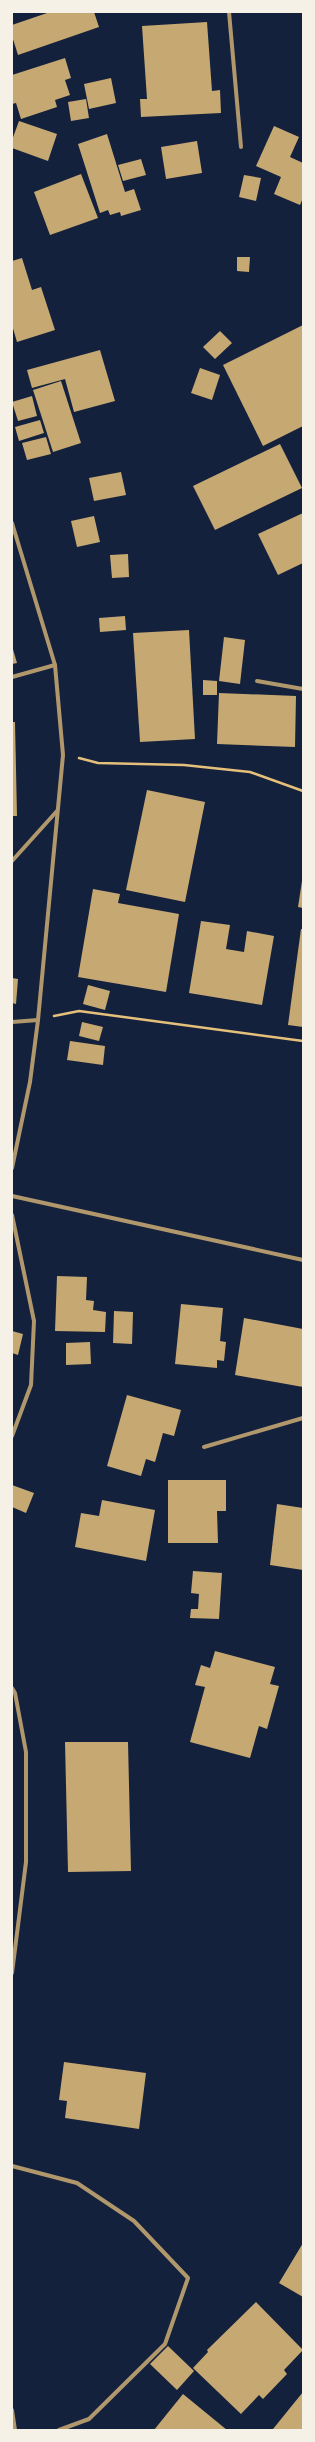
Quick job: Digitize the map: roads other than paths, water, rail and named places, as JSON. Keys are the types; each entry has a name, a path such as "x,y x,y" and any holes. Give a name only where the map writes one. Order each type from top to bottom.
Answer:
{"street":[{"path":"229,12 242,147"},
{"path":"12,523 55,665 63,755 38,1020 30,1082 12,1168"},
{"path":"12,677 55,665"},
{"path":"257,682 303,689"},
{"path":"12,862 57,810"},
{"path":"12,1022 38,1020"},
{"path":"12,1196 303,1260"},
{"path":"12,1216 34,1321 31,1385 12,1436"},
{"path":"204,1447 303,1418"},
{"path":"12,1688 15,1692 26,1752 26,1862 12,1973"},
{"path":"12,2166 77,2183 134,2221 188,2278 165,2344 89,2419 59,2430"},
{"path":"12,2410 15,2430"}]}
